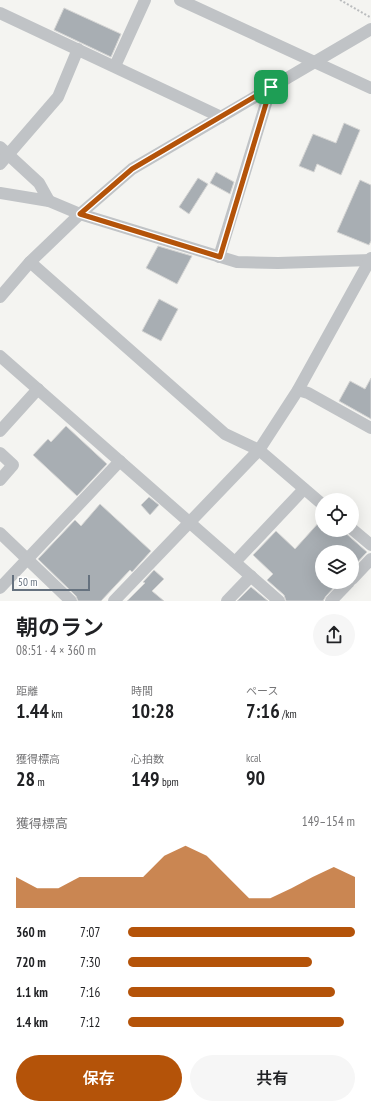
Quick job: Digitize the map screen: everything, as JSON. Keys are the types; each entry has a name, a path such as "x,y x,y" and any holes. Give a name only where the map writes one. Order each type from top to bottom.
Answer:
{"street":[{"path":"115,66 145,0"},
{"path":"180,0 371,88"},
{"path":"0,13 221,117"},
{"path":"0,297 30,262 80,214 132,169 371,29"},
{"path":"0,164 4,150 58,97 78,49"},
{"path":"220,257 271,87"},
{"path":"4,150 39,183 49,201"},
{"path":"0,193 49,201 80,214 237,262 251,263 371,260 368,273 298,390 259,450 114,601"},
{"path":"30,262 225,434 259,450 315,498"},
{"path":"0,356 279,601"},
{"path":"0,431 38,389"},
{"path":"298,390 308,393 371,428"},
{"path":"0,453 13,465 0,480"},
{"path":"0,588 120,461"},
{"path":"234,562 304,489"},
{"path":"0,533 71,601"},
{"path":"359,535 371,545"},
{"path":"359,572 371,559"},
{"path":"227,601 251,576"},
{"path":"331,601 342,589"}],"path":[{"path":"340,0 371,18"}],"building":[{"path":"64,8 121,34 111,57 54,30"},
{"path":"344,123 360,130 341,175 317,164 314,172 299,166 313,134 336,143"},
{"path":"216,172 234,182 230,194 210,183"},
{"path":"198,178 208,184 189,214 179,207"},
{"path":"360,180 371,185 371,241 369,245 337,232"},
{"path":"158,246 192,256 177,284 146,268"},
{"path":"159,299 178,309 161,341 142,331"},
{"path":"371,378 371,419 339,401 350,381 365,389"},
{"path":"66,426 107,464 77,496 33,455 48,439 51,442"},
{"path":"149,497 159,505 150,515 141,505"},
{"path":"100,504 151,551 132,572 130,570 101,601 78,601 76,596 38,559 75,520 81,526"},
{"path":"315,527 315,537 350,537 367,552 359,561 359,545 315,545 315,589 332,589 323,601 286,601 284,595 267,580 273,574 253,555 276,531 295,549"},
{"path":"154,570 164,579 152,591 164,601 127,601 145,583 143,582"},
{"path":"251,587 268,601 237,601"}],"route":[{"path":"271,87 220,257 80,214 132,169 271,87"}]}
